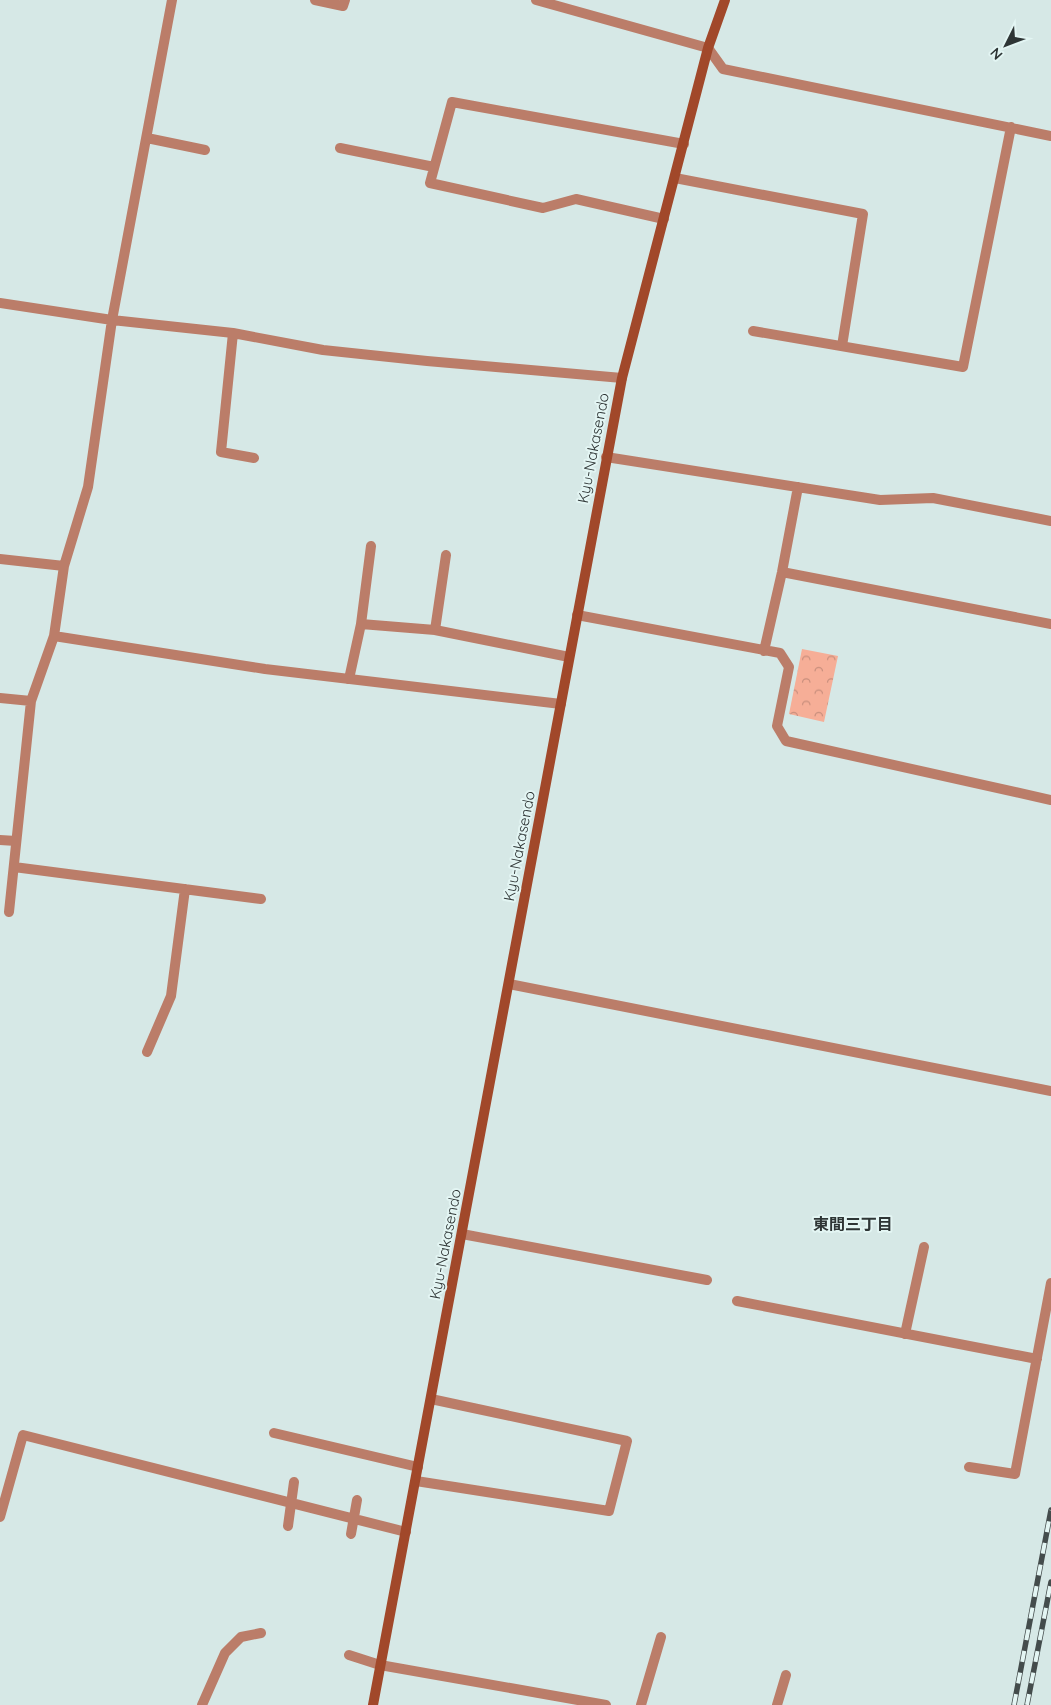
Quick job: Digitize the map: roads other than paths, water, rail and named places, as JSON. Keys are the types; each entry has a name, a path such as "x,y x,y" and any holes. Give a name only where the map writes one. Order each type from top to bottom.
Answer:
{"main road":[{"name":"Kyu-Nakasendo","path":"373,1705 622,378 708,48 725,0"}],"street":[{"path":"9,912 31,701 54,636 64,566 88,487 112,320 172,0"},
{"path":"315,0 343,6 345,0"},
{"path":"536,0 708,48 723,69 1051,136"},
{"path":"664,219 576,199 543,208 430,183 452,102 684,144"},
{"path":"753,331 963,367 1011,127"},
{"path":"146,138 205,150"},
{"path":"340,148 434,167"},
{"path":"675,178 863,214 842,346"},
{"path":"0,303 112,320 233,333 323,350 427,362 622,378"},
{"path":"233,333 221,452 254,458"},
{"path":"606,457 880,500 932,498 1051,521"},
{"path":"764,651 782,572 798,487"},
{"path":"349,679 361,624 371,546"},
{"path":"435,630 446,556"},
{"path":"0,559 64,566"},
{"path":"782,572 1051,624"},
{"path":"577,615 780,653 789,667 777,726 786,741 1051,800"},
{"path":"361,624 435,630 569,657"},
{"path":"54,636 265,669 561,704"},
{"path":"0,698 31,701"},
{"path":"0,840 16,841"},
{"path":"14,867 261,899"},
{"path":"147,1052 171,996 185,889"},
{"path":"509,984 1051,1091"},
{"path":"462,1234 707,1280"},
{"path":"905,1334 924,1248"},
{"path":"969,1468 1015,1474 1051,1283"},
{"path":"737,1302 1037,1359"},
{"path":"416,1481 610,1511 627,1441 431,1399"},
{"path":"274,1433 418,1467"},
{"path":"0,1516 23,1435 406,1532"},
{"path":"288,1526 294,1482"},
{"path":"351,1534 358,1500"},
{"path":"202,1705 225,1653 241,1637 262,1633"},
{"path":"641,1705 661,1637"},
{"path":"349,1655 380,1665 606,1705"},
{"path":"777,1705 786,1675"}],"railway":[{"path":"1014,1705 1051,1510"},
{"path":"1027,1705 1051,1582"}],"district":[{"name":"東間三丁目","path":"853,1224"}]}
